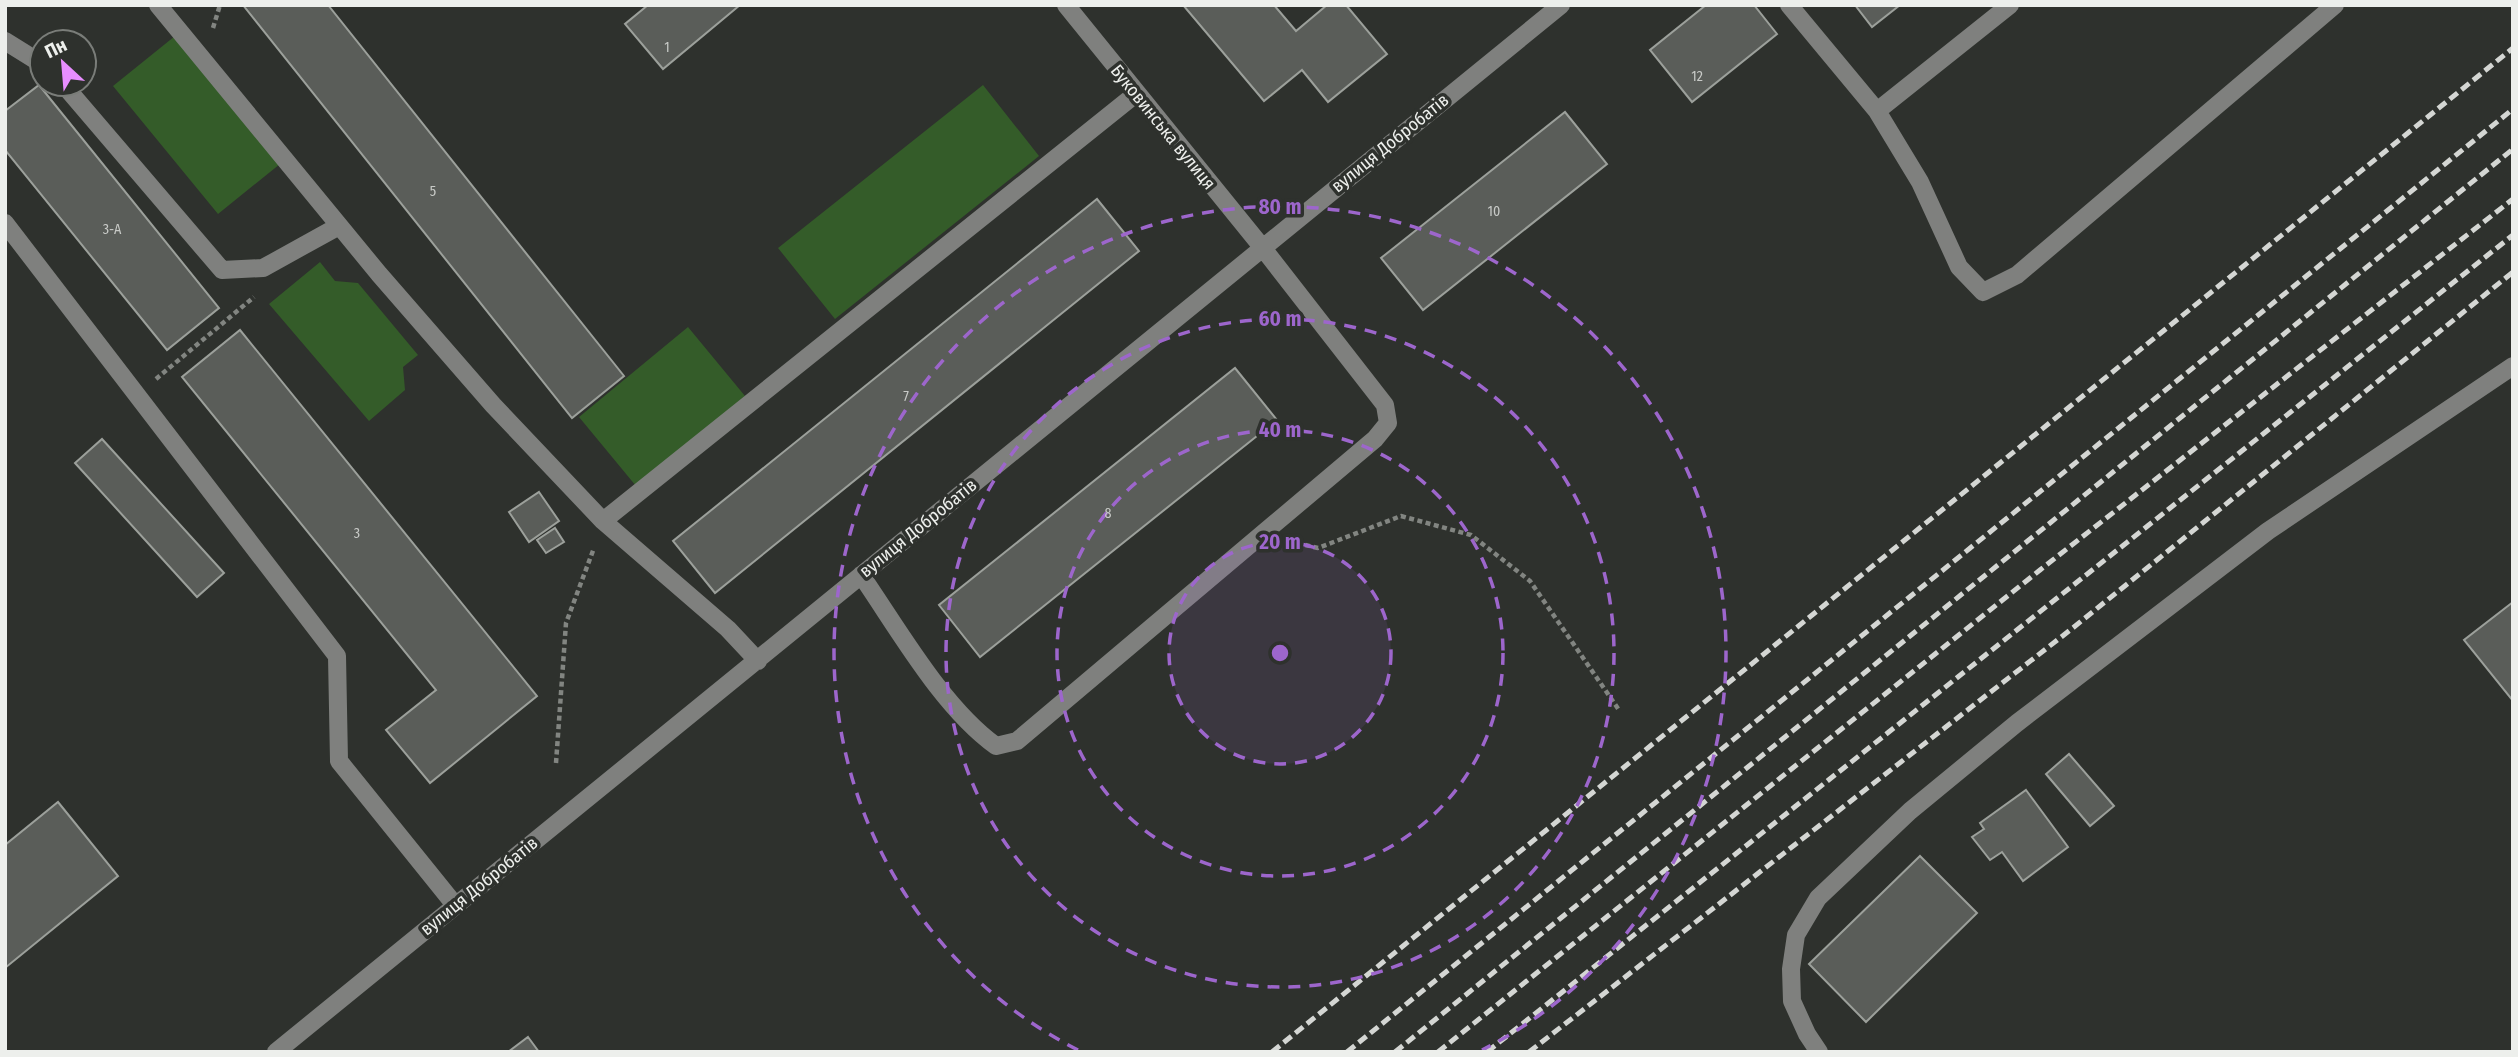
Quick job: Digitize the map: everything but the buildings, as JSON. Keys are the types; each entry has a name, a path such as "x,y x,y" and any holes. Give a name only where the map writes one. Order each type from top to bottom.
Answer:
{"street":[{"path":"158,5 339,226 493,405 603,521 728,629 758,661"},
{"name":"Буковинська вулиця","path":"1066,5 1262,247 1385,405 1388,423 1375,439 1261,534"},
{"name":"вулиця Добробатів","path":"276,1052 1561,5"},
{"path":"1789,5 1877,111 1920,182 1959,267 1983,292 2017,275 2336,5"},
{"path":"1877,111 2010,5"},
{"path":"5,41 28,55"},
{"path":"603,521 1137,93"},
{"path":"75,98 222,270 263,268 339,226"},
{"path":"5,223 337,656 339,761 455,905"},
{"path":"1819,1052 1807,1034 1792,1001 1791,969 1796,935 1818,898 1910,811 2017,723 2268,531 2513,366"},
{"path":"861,575 938,684 976,732 996,746 1017,741 1261,534"}],"path":[{"path":"137,395 264,288"},
{"path":"1261,534 1318,548 1401,516 1471,535 1530,581 1619,710"},
{"path":"556,763 566,624 603,521"}],"green space":[{"path":"175,36 280,164 218,214 113,86"},
{"path":"983,85 1039,156 835,319 778,248"},
{"path":"320,262 335,281 358,283 418,355 403,367 405,390 369,421 269,304"},
{"path":"688,327 745,396 636,486 579,417"}],"railway":[{"path":"1272,1052 2513,48"},
{"path":"1347,1052 2513,109"},
{"path":"1395,1052 2513,149"},
{"path":"1438,1052 2040,570 2513,199"},
{"path":"1487,1052 2513,235"},
{"path":"1529,1052 2074,627 2513,272"}]}
